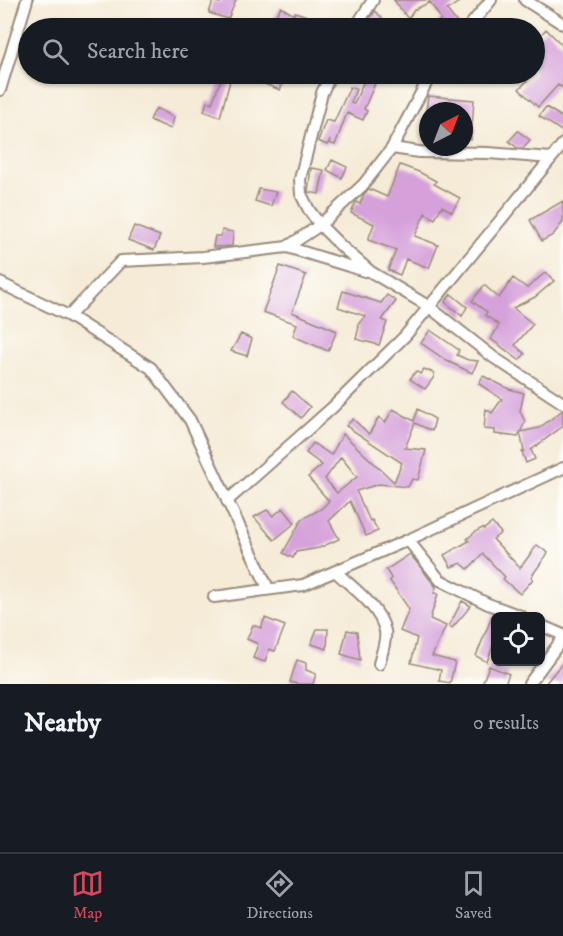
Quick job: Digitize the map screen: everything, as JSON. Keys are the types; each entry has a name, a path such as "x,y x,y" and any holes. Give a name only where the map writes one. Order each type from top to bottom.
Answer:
{"street":[{"path":"22,18 27,0"},
{"path":"361,18 373,0"},
{"path":"476,18 491,0"},
{"path":"525,0 563,24"},
{"path":"0,90 18,30"},
{"path":"326,84 300,179 301,194 320,225 371,273 428,306 493,357 563,403"},
{"path":"287,247 320,225 363,185 392,148 426,84"},
{"path":"227,501 333,407 405,336 563,144"},
{"path":"392,148 419,152 488,153 551,158"},
{"path":"69,316 121,261 203,257 287,247 371,273"},
{"path":"0,283 69,316 151,368 190,420 268,588"},
{"path":"214,597 303,585 408,540 563,468"},
{"path":"408,540 440,580 488,604 510,612"},
{"path":"336,572 380,618 385,633 379,664"},
{"path":"529,684 563,636 545,627"}],"building":[{"path":"221,0 236,0 228,18 209,13 213,1 220,3"},
{"path":"394,0 462,0 447,10 453,18 440,18 430,2 414,10 407,18"},
{"path":"281,7 294,15 295,12 307,16 306,18 274,18"},
{"path":"375,11 382,18 370,18"},
{"path":"545,30 563,46 563,88 558,85 538,107 519,89 524,84 545,84"},
{"path":"219,84 229,84 220,117 204,111 207,101 212,103"},
{"path":"265,84 283,84 280,90"},
{"path":"363,84 375,84 364,109 367,111 363,120 347,113 335,145 329,143 330,140 327,145 318,141 326,120 334,122 350,87 356,89 351,103 354,104"},
{"path":"428,96 474,100 473,113 473,102 427,102"},
{"path":"546,107 563,118 563,132 539,116"},
{"path":"156,108 174,117 171,129 150,120"},
{"path":"518,131 530,140 523,148 517,148 509,141"},
{"path":"332,160 347,167 342,178 327,170"},
{"path":"400,165 436,181 434,184 460,198 452,212 442,206 435,219 425,213 415,236 438,245 429,268 406,259 400,275 388,270 396,250 368,240 374,224 351,213 356,202 360,204 369,189 387,197"},
{"path":"311,168 324,170 319,194 308,192"},
{"path":"259,189 276,192 271,206 255,201"},
{"path":"563,201 563,222 553,235 542,241 530,220"},
{"path":"134,226 160,236 154,250 128,240"},
{"path":"222,230 233,232 232,246 213,247 215,236 221,236"},
{"path":"280,266 306,275 292,312 337,331 328,351 293,336 297,324 263,312"},
{"path":"546,272 554,281 535,297 513,308 533,324 515,345 525,354 519,360 491,339 499,325 485,315 487,312 472,301 484,285 499,298 513,278 527,288"},
{"path":"343,291 381,303 387,295 396,301 382,320 387,322 379,345 356,339 359,327 357,326 365,316 338,307"},
{"path":"451,294 467,307 462,316 445,302"},
{"path":"430,330 459,350 457,355 478,361 472,373 447,361 421,343"},
{"path":"241,334 252,339 247,356 231,351"},
{"path":"424,369 434,373 434,377 425,389 410,379 416,371 420,374"},
{"path":"483,376 509,389 524,393 520,411 525,422 518,437 495,434 495,430 484,429 486,409 492,413 502,399 479,384"},
{"path":"292,391 310,407 301,418 283,402"},
{"path":"393,409 414,421 418,409 435,419 432,431 415,423 405,448 426,450 418,480 412,479 408,487 379,484 356,491 370,521 372,520 378,531 366,536 350,501 329,521 339,539 319,548 296,552 293,558 283,553 302,519 321,509 329,501 308,477 322,465 306,453 313,443 331,455 343,434 394,482 402,463 346,426 353,419 369,434 379,417 385,423","holes":["341,457 357,477 337,493 325,479"]},
{"path":"563,410 563,426 531,450 535,459 526,463 522,452 524,451 520,432 539,428"},
{"path":"283,508 295,523 274,540 254,517 267,510 273,516"},
{"path":"492,523 501,533 493,539 520,568 537,545 548,553 531,577 533,579 520,594 503,579 505,577 483,554 468,569 461,563 451,567 444,555 469,541 467,539 475,532"},
{"path":"410,554 436,587 434,593 438,594 430,619 446,626 432,656 455,662 450,683 439,681 441,670 411,663 417,638 400,631 409,609 390,581 391,578 386,570"},
{"path":"462,601 471,606 452,628 449,626"},
{"path":"265,618 285,626 275,651 269,649 265,662 253,658 258,644 247,639 253,625 261,628"},
{"path":"491,619 491,651 487,662 476,656"},
{"path":"317,629 328,629 327,649 311,644"},
{"path":"347,630 357,632 360,660 341,654"},
{"path":"297,660 306,663 306,670 316,674 313,684 290,682"},
{"path":"563,662 563,684 545,684"},
{"path":"489,666 509,674 505,684 482,684"}]}
